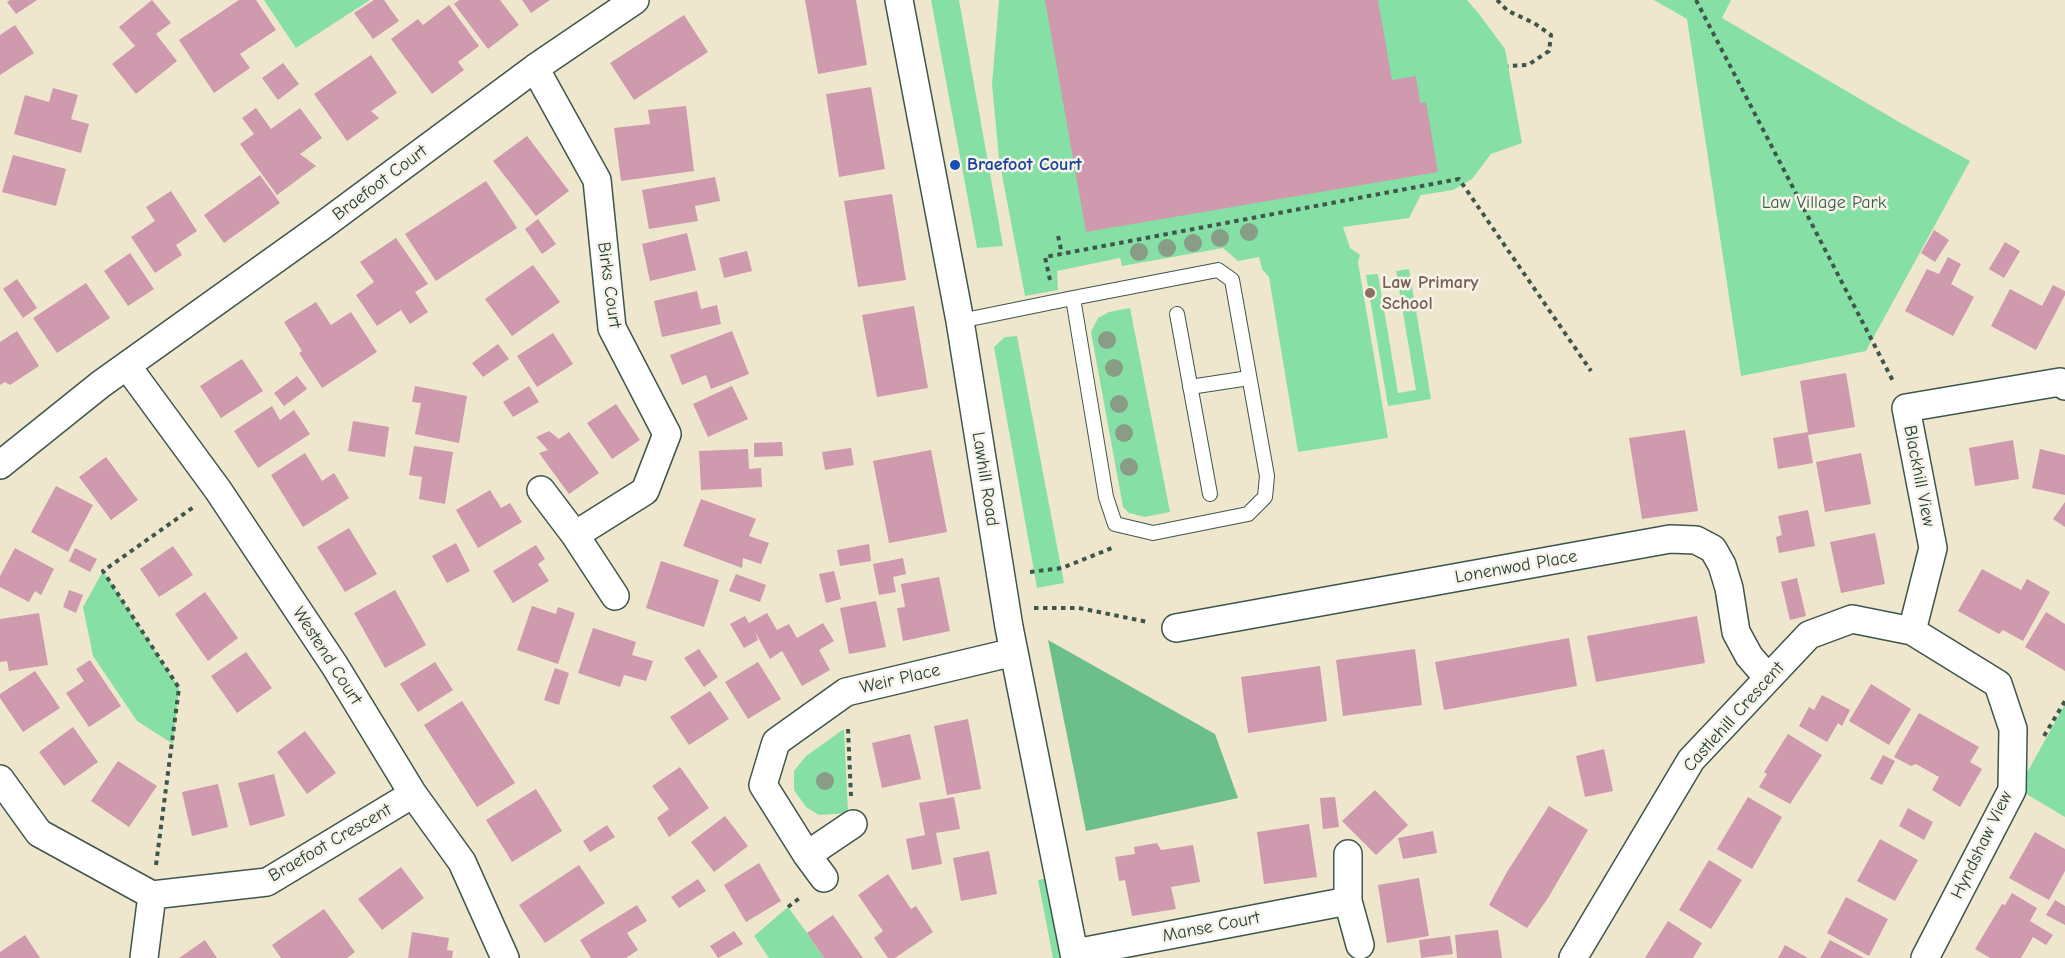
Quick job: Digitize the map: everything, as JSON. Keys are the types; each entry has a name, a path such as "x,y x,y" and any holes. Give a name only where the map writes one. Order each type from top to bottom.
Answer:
{"street":[{"name":"Braefoot Court","path":"127,366 322,226 535,68 635,0"},
{"name":"Lawhill Road","path":"899,0 960,321 1005,608 1075,956"},
{"name":"Birks Court","path":"535,68 597,180 612,328 667,434 645,490 575,535"},
{"path":"0,465 127,366"},
{"name":"Westend Court","path":"127,366 218,490 335,666 413,794 462,862 505,958"},
{"name":"Blackhill View","path":"1912,631 1933,549 1906,408 2060,382 2065,386"},
{"path":"541,490 575,535 615,596"},
{"name":"Lonenwod Place","path":"1176,628 1670,539 1696,540 1713,549 1722,565 1729,588 1736,632 1749,656 1768,678"},
{"name":"Castlehill Crescent","path":"1573,958 1691,760 1809,635 1852,619 1912,631"},
{"name":"Hyndshaw View","path":"1912,631 1998,684 2013,729 2012,790 1925,958"},
{"name":"Weir Place","path":"824,878 763,785 776,742 846,692 1014,652"},
{"path":"0,779 39,833 152,895 144,958"},
{"name":"Braefoot Crescent","path":"152,895 267,882 413,794"},
{"path":"807,855 853,824"},
{"path":"1348,854 1348,901 1360,945"},
{"name":"Manse Court","path":"1075,956 1348,901"}],"lane":[{"path":"960,321 1074,298 1218,270 1232,280 1267,476 1265,497 1248,514 1153,533 1115,524 1106,498 1074,298"},
{"path":"1177,314 1209,494"},
{"path":"1190,387 1249,378"}],"path":[{"path":"1497,0 1508,11 1534,23 1551,35 1549,51 1528,65 1508,66"},
{"path":"1696,0 1906,408"},
{"path":"1051,284 1045,257 1459,179 1591,371"},
{"path":"1058,236 1062,254"},
{"path":"152,895 179,688 103,571 218,490"},
{"path":"1000,576 1062,568 1153,533"},
{"path":"1005,608 1079,608 1176,628"},
{"path":"846,692 853,824"}],"green space":[{"path":"264,0 370,0 296,48"},
{"path":"931,0 959,0 1003,246 977,248"},
{"path":"999,0 1467,0 1505,49 1522,143 1491,154 1472,179 1453,190 1421,195 1409,218 1343,227 1350,248 1360,255 1358,262 1388,438 1298,452 1269,277 1262,269 1259,257 1238,261 1223,248 1122,266 1120,258 1057,271 1058,290 1025,296 999,159 992,84"},
{"name":"Law Village Park","path":"1654,0 1731,0 1722,18 1970,161 1866,351 1741,376 1687,19"},
{"path":"1409,269 1431,399 1388,406 1366,275 1378,274 1398,393 1416,390 1396,271"},
{"path":"1130,308 1170,512 1145,517 1129,513 1123,507 1091,332 1098,318 1109,312"},
{"path":"1017,336 1064,583 1037,588 994,347 1005,337"},
{"path":"103,571 179,688 173,744 137,721 93,656 83,607"},
{"path":"1048,640 1215,734 1238,798 1086,831"},
{"path":"2065,704 2065,817 2018,789"},
{"path":"844,729 848,813 819,815 806,807 794,790 794,771 806,756"},
{"path":"1047,878 1063,958 1053,958 1038,880"},
{"path":"788,907 824,958 769,958 754,936"}],"building":[{"path":"37,0 16,14 7,2"},
{"path":"152,0 171,23 156,34 177,61 136,94 112,64 135,46 119,27"},
{"path":"239,0 256,0 276,30 240,54 250,68 214,93 179,40"},
{"path":"374,0 384,0 399,21 373,39 354,13"},
{"path":"459,0 500,0 519,25 488,49 454,4"},
{"path":"522,0 550,0 531,13"},
{"path":"805,0 856,0 867,65 818,74"},
{"path":"1045,0 1378,0 1392,80 1416,76 1420,103 1426,102 1438,172 1086,232"},
{"path":"449,5 479,46 458,62 464,70 432,94 391,39 418,19 423,25"},
{"path":"684,15 708,52 634,100 610,63"},
{"path":"15,25 34,53 0,75 0,35"},
{"path":"371,55 397,93 371,111 379,118 347,141 314,94"},
{"path":"283,63 299,84 278,100 262,78"},
{"path":"871,87 885,169 839,177 826,94"},
{"path":"53,88 78,95 71,119 89,124 81,153 14,134 25,95 49,102"},
{"path":"686,106 694,171 621,181 614,128 650,124 648,110"},
{"path":"256,108 271,129 300,108 322,138 300,154 316,166 277,195 240,144 254,134 242,118"},
{"path":"527,136 569,191 536,216 493,161"},
{"path":"13,155 66,169 56,206 2,192"},
{"path":"260,175 280,203 224,243 204,215"},
{"path":"715,177 720,201 695,206 698,221 649,229 642,190"},
{"path":"486,181 517,228 436,281 405,234"},
{"path":"171,191 197,231 176,245 182,255 155,273 131,237 155,221 146,207"},
{"path":"892,194 906,280 858,287 844,201"},
{"path":"538,219 556,244 542,254 525,229"},
{"path":"1934,230 1949,240 1935,262 1921,253"},
{"path":"687,233 696,270 650,281 642,244"},
{"path":"396,238 428,284 415,292 428,312 410,324 401,310 377,326 356,295 374,282 360,262"},
{"path":"2005,242 2020,251 2004,278 1989,269"},
{"path":"747,251 752,271 724,278 719,258"},
{"path":"130,253 154,289 128,306 104,271"},
{"path":"1948,257 1961,264 1951,284 1974,297 1953,336 1905,311 1927,269 1939,274"},
{"path":"533,265 560,302 512,336 485,299"},
{"path":"17,279 37,308 23,318 3,289"},
{"path":"86,283 110,318 57,353 33,318"},
{"path":"2053,285 2065,291 2065,295 2036,350 1991,326 2010,289 2042,306"},
{"path":"697,291 701,309 717,305 721,324 662,337 654,301"},
{"path":"316,302 331,325 351,312 377,352 322,388 299,353 302,351 284,322"},
{"path":"914,306 928,388 877,397 862,315"},
{"path":"17,331 39,366 10,385 5,382 0,385 0,342"},
{"path":"732,331 749,374 711,389 706,375 682,385 670,355"},
{"path":"553,333 573,364 537,387 517,356"},
{"path":"498,344 509,359 483,377 472,363"},
{"path":"242,359 263,391 221,418 200,386"},
{"path":"1846,373 1855,427 1808,435 1813,463 1778,469 1773,438 1808,432 1800,381"},
{"path":"297,376 307,389 284,406 274,393"},
{"path":"415,386 467,396 459,443 415,434 421,403 412,402"},
{"path":"529,386 539,402 513,417 503,402"},
{"path":"732,386 748,419 708,437 693,404"},
{"path":"616,404 640,440 612,459 587,423"},
{"path":"272,406 280,420 294,410 310,434 258,468 234,431"},
{"path":"353,421 389,427 385,457 348,451"},
{"path":"1685,430 1698,511 1642,519 1629,438"},
{"path":"549,431 559,439 569,432 599,473 569,494 539,453 548,450 536,437"},
{"path":"2013,440 2019,479 1975,486 1969,448"},
{"path":"782,442 783,456 754,457 754,443"},
{"path":"414,446 453,452 445,504 419,499 422,477 409,475"},
{"path":"851,448 854,465 825,470 822,452"},
{"path":"748,449 749,469 761,468 762,487 701,490 699,451"},
{"path":"2040,449 2065,455 2065,495 2032,488"},
{"path":"931,450 947,532 889,543 873,461"},
{"path":"305,453 322,481 334,473 349,498 303,527 271,475"},
{"path":"1861,453 1871,504 1825,512 1816,462"},
{"path":"106,457 138,500 111,520 79,477"},
{"path":"56,486 93,505 68,552 31,532"},
{"path":"490,490 501,508 510,503 522,522 478,548 456,510"},
{"path":"701,499 756,519 749,536 769,543 761,564 743,558 742,568 683,546"},
{"path":"2065,502 2065,527 2053,519"},
{"path":"1808,510 1815,546 1779,553 1776,537 1782,535 1778,516"},
{"path":"349,528 377,574 345,592 317,547"},
{"path":"1875,533 1885,584 1841,593 1830,542"},
{"path":"456,543 470,571 447,583 432,556"},
{"path":"869,544 871,561 840,566 837,550"},
{"path":"536,545 545,559 538,564 549,581 513,603 493,571"},
{"path":"173,546 193,575 159,597 140,569"},
{"path":"15,548 54,569 41,595 35,591 29,602 0,587 0,576"},
{"path":"75,548 97,559 90,572 69,561"},
{"path":"903,558 906,574 893,577 896,592 879,595 873,564"},
{"path":"661,561 719,580 704,627 646,608"},
{"path":"1982,569 2021,590 2027,579 2050,592 2023,641 2003,630 1999,634 1958,611"},
{"path":"834,571 841,599 826,603 819,574"},
{"path":"736,574 766,585 760,602 729,591"},
{"path":"939,577 950,631 903,641 897,608 905,607 901,584"},
{"path":"1797,578 1806,616 1790,620 1781,582"},
{"path":"69,590 83,595 76,613 63,607"},
{"path":"395,590 426,645 385,668 354,613"},
{"path":"205,592 238,638 208,661 175,614"},
{"path":"876,601 886,647 849,654 840,608"},
{"path":"532,606 556,614 558,607 575,613 558,664 517,650"},
{"path":"2046,612 2065,624 2065,671 2025,647"},
{"path":"39,613 48,665 9,671 7,661 0,662 0,619"},
{"path":"767,613 777,630 789,624 797,638 823,623 834,641 819,650 830,670 802,686 782,651 770,659 755,632 758,640 744,648 730,624 745,616 749,623"},
{"path":"1697,616 1705,663 1596,682 1587,636"},
{"path":"593,628 636,642 632,655 653,661 646,681 624,675 620,687 578,673"},
{"path":"1569,638 1577,686 1444,710 1435,662"},
{"path":"699,649 718,677 704,687 684,658"},
{"path":"1415,649 1422,705 1343,716 1336,660"},
{"path":"246,652 272,688 237,713 211,676"},
{"path":"90,660 121,706 89,727 66,693 84,681 76,669"},
{"path":"435,662 453,690 418,712 400,684"},
{"path":"758,662 781,699 748,719 725,682"},
{"path":"1320,666 1327,721 1248,733 1241,677"},
{"path":"555,668 569,673 559,705 544,700"},
{"path":"35,671 60,708 23,732 0,698 0,694"},
{"path":"1871,684 1911,709 1889,745 1849,721"},
{"path":"710,691 729,719 689,745 670,717"},
{"path":"1822,695 1850,710 1842,726 1838,723 1827,742 1799,726 1809,707 1814,710"},
{"path":"462,701 515,783 477,807 424,725"},
{"path":"1919,713 1979,747 1970,762 1982,769 1960,807 1932,790 1939,777 1916,764 1911,766 1894,757"},
{"path":"968,719 981,789 947,795 934,726"},
{"path":"73,727 98,762 64,786 39,752"},
{"path":"305,731 336,773 307,794 277,752"},
{"path":"910,734 921,779 882,788 872,743"},
{"path":"1788,734 1822,755 1790,804 1759,787 1767,774 1764,772"},
{"path":"1604,749 1613,791 1585,797 1576,756"},
{"path":"1883,755 1895,761 1882,785 1870,779"},
{"path":"118,761 157,786 129,827 91,801"},
{"path":"680,767 709,808 669,837 657,818 669,809 652,786"},
{"path":"274,774 285,816 250,826 238,783"},
{"path":"218,784 228,827 192,836 182,792"},
{"path":"536,789 562,831 512,862 486,820"},
{"path":"1375,790 1408,825 1376,855 1342,821"},
{"path":"954,797 960,829 936,833 942,864 912,870 906,839 925,835 919,803"},
{"path":"1335,797 1339,827 1323,829 1320,798"},
{"path":"1748,797 1782,817 1752,869 1717,849"},
{"path":"1549,806 1588,830 1548,898 1527,928 1489,905"},
{"path":"1908,808 1933,822 1924,840 1899,826"},
{"path":"725,816 748,846 714,872 691,842"},
{"path":"1309,824 1317,877 1264,884 1257,832"},
{"path":"607,825 615,837 590,852 583,841"},
{"path":"1433,831 1437,853 1403,859 1398,838"},
{"path":"2035,832 2065,849 2065,871 2049,900 2009,878"},
{"path":"1880,839 1918,860 1895,901 1857,881"},
{"path":"1157,843 1161,850 1193,845 1200,882 1171,887 1176,909 1132,916 1125,880 1119,881 1115,857 1135,854 1134,847"},
{"path":"989,851 997,894 961,901 953,858"},
{"path":"1709,860 1742,880 1711,929 1679,910"},
{"path":"759,863 781,901 746,922 724,885"},
{"path":"579,865 605,903 545,943 519,905"},
{"path":"401,867 424,898 382,930 358,899"},
{"path":"888,874 911,909 916,906 933,932 895,958 888,958 874,938 883,931 858,895"},
{"path":"1419,878 1429,936 1387,943 1378,885"},
{"path":"698,879 706,891 679,908 671,897"},
{"path":"2012,893 2037,908 2030,921 2053,935 2046,945 2033,937 2021,958 1990,958 1975,949 2002,904 2005,905"},
{"path":"1846,897 1888,919 1869,956 1827,933"},
{"path":"2055,900 2065,906 2065,925 2046,915"},
{"path":"637,905 647,921 627,933 638,950 626,958 591,958 580,940"},
{"path":"324,909 355,952 347,958 281,958 272,945"},
{"path":"833,915 863,958 824,958 807,933"},
{"path":"1668,921 1702,943 1693,958 1645,958"},
{"path":"1498,930 1502,958 1457,958 1455,935"},
{"path":"734,931 743,944 718,958 710,946"},
{"path":"412,932 449,938 447,950 453,951 452,958 408,958"},
{"path":"25,935 40,958 0,958 0,952"},
{"path":"1450,936 1453,954 1421,958 1419,940"},
{"path":"205,940 217,958 179,958"},
{"path":"1830,940 1864,958 1820,958"},
{"path":"1785,945 1808,958 1778,958"}],"place":[{"name":"Braefoot Court","path":"955,165"},
{"name":"Law Primary School","path":"1370,293"}]}
